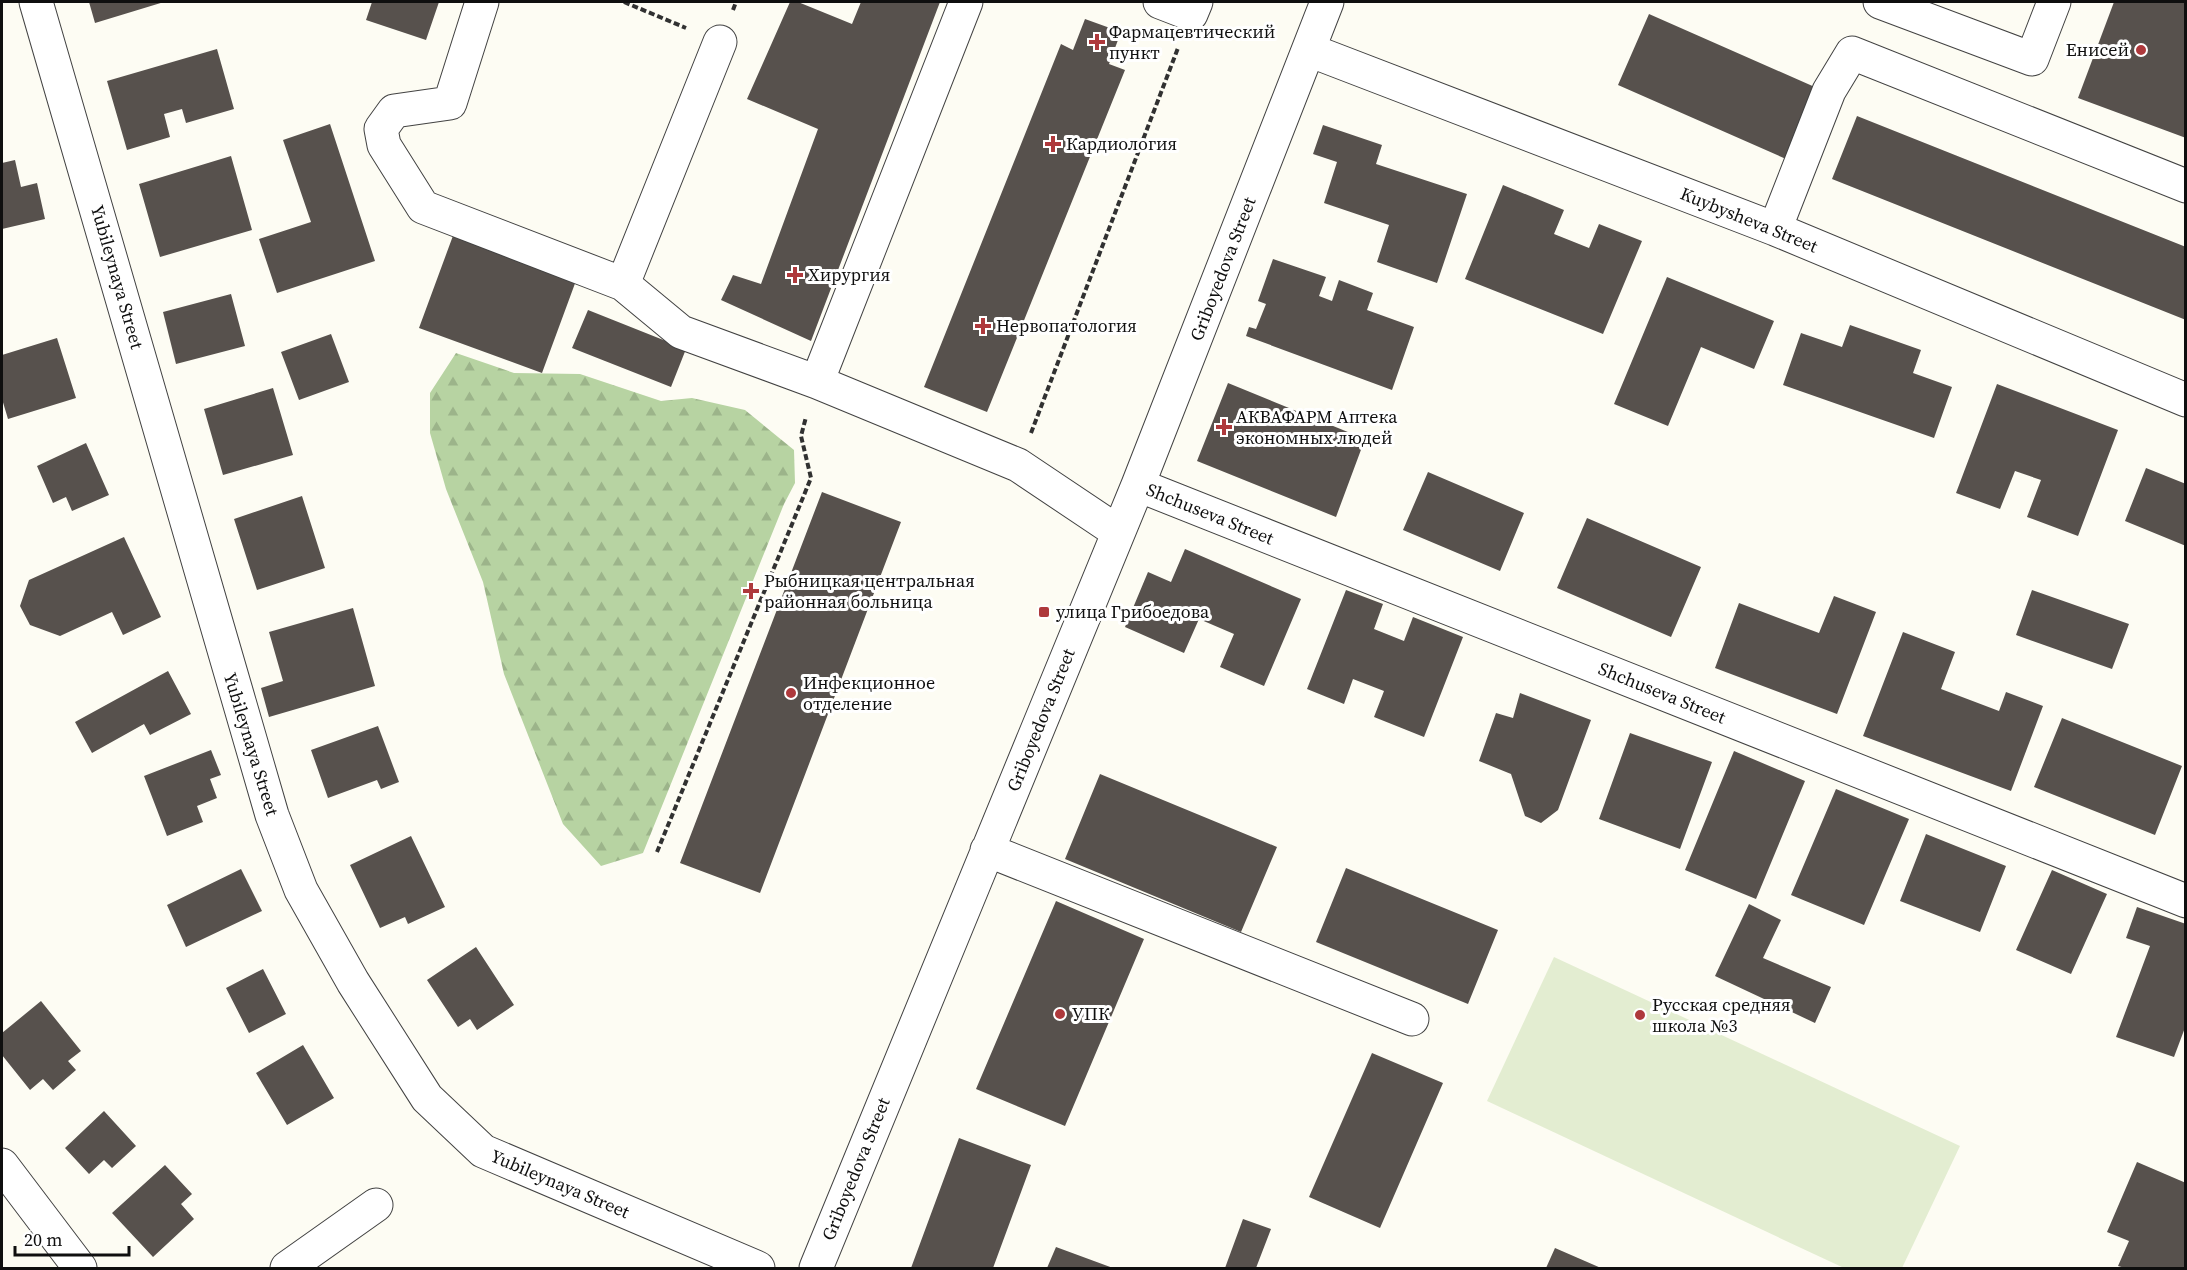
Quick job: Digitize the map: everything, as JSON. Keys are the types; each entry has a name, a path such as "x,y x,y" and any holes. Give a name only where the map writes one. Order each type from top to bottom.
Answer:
{"street":[{"name":"Yubileynaya Street","path":"36,2 272,815 301,890 353,982 427,1098 483,1151 758,1269"},
{"path":"482,2 450,103 394,111 381,129 384,145 423,207 623,284 681,332 817,382 1018,465 1118,532"},
{"path":"817,382 966,2"},
{"path":"1160,2 1194,8"},
{"name":"Griboyedova Street","path":"816,1269 1138,485 1327,2"},
{"path":"1880,2 2032,58 2054,2"},
{"path":"623,284 720,42"},
{"name":"Kuybysheva Street","path":"1309,50 1775,229 2186,400"},
{"path":"1775,229 1829,91 1852,53 2186,186"},
{"name":"Shchuseva Street","path":"1138,485 2186,901"},
{"path":"987,850 1412,1018"},
{"path":"2,1165 80,1269"},
{"path":"287,1269 376,1204"}],"path":[{"path":"624,2 720,42"},
{"path":"1018,465 1194,8"},
{"path":"657,852 811,477 801,436 817,382"}],"green space":[{"path":"456,353 514,373 580,374 661,401 692,398 745,410 794,450 795,483 784,504 643,853 601,866 563,824 504,674 483,582 446,489 430,433 430,393"},
{"path":"1554,957 1960,1146 1902,1268 1844,1268 1487,1101"}],"building":[{"path":"89,2 164,2 95,23"},
{"path":"372,2 439,2 426,40 366,20"},
{"path":"790,2 798,2 852,24 861,2 940,2 811,341 721,300 733,275 761,284 818,129 747,99"},
{"name":"Енисей","path":"2114,2 2186,2 2186,138 2078,98"},
{"path":"1649,14 1817,88 1786,159 1618,85"},
{"path":"1085,19 1121,32 1109,64 1125,70 987,412 924,387 1061,44 1073,50"},
{"path":"217,49 234,109 186,123 182,109 164,114 170,137 127,150 107,81"},
{"path":"1857,116 2186,247 2186,320 1832,179"},
{"path":"330,124 375,261 277,293 259,239 311,222 283,140"},
{"path":"1323,125 1382,145 1376,164 1467,194 1437,283 1377,262 1389,225 1324,203 1337,162 1313,154"},
{"path":"231,156 252,230 160,257 139,184"},
{"path":"15,160 21,187 37,183 45,219 2,229 2,163"},
{"path":"1503,185 1564,210 1554,234 1589,248 1599,224 1642,241 1603,334 1465,279"},
{"path":"454,233 577,278 542,373 419,328"},
{"path":"1273,259 1326,277 1319,296 1332,301 1339,280 1373,293 1367,310 1414,327 1392,390 1246,336 1249,327 1256,329 1266,304 1258,301"},
{"path":"1667,277 1774,321 1754,369 1701,347 1668,426 1614,404"},
{"path":"231,294 245,346 176,364 163,312"},
{"path":"588,310 686,349 671,387 572,348"},
{"path":"1850,325 1921,350 1913,373 1952,387 1934,438 1783,385 1801,333 1842,347"},
{"path":"331,334 349,382 299,400 281,352"},
{"path":"57,338 76,398 8,419 2,399 2,355"},
{"path":"1228,383 1365,439 1336,517 1197,461"},
{"path":"1997,384 2118,430 2078,536 2027,517 2041,480 2015,471 2000,509 1956,493"},
{"path":"273,388 293,455 223,475 204,409"},
{"path":"86,443 109,495 72,511 66,497 53,503 37,466"},
{"path":"2146,468 2186,484 2186,546 2125,521"},
{"path":"1428,472 1524,513 1500,571 1403,530"},
{"name":"Инфекционное отделение","path":"822,492 901,522 760,893 680,863"},
{"path":"302,496 325,568 257,590 234,519"},
{"path":"1587,518 1701,567 1671,637 1557,588"},
{"path":"124,537 161,617 123,635 112,612 60,636 30,625 20,606 29,580"},
{"path":"1185,549 1301,599 1264,686 1220,667 1234,634 1199,619 1184,653 1125,627 1148,572 1171,582"},
{"path":"1346,590 1383,604 1374,629 1404,641 1413,617 1463,637 1424,737 1374,717 1384,691 1353,679 1344,704 1307,689"},
{"path":"2032,590 2129,624 2112,669 2016,635"},
{"path":"1834,596 1876,612 1837,714 1715,668 1739,603 1819,633"},
{"path":"353,608 375,686 269,717 261,688 283,681 269,632"},
{"path":"1903,632 1955,652 1941,689 1999,711 2006,692 2043,706 2011,791 1863,736"},
{"path":"168,671 191,714 150,735 144,724 92,753 75,722"},
{"path":"1520,693 1591,720 1558,810 1541,823 1525,816 1511,774 1479,761 1496,713 1513,718"},
{"path":"2062,718 2182,766 2155,835 2034,787"},
{"path":"378,726 399,782 381,789 377,780 328,798 311,750"},
{"path":"1630,733 1712,762 1680,849 1599,819"},
{"path":"211,750 221,775 210,779 217,798 197,806 203,822 167,836 144,776"},
{"path":"1734,751 1805,781 1756,899 1685,870"},
{"path":"1100,774 1277,847 1241,932 1065,859"},
{"path":"1836,789 1909,819 1864,925 1791,895"},
{"path":"1926,834 2006,866 1980,932 1900,901"},
{"path":"411,836 445,907 408,924 405,917 380,928 350,865"},
{"path":"1346,868 1498,930 1468,1004 1316,942"},
{"path":"241,869 262,911 186,947 167,905"},
{"path":"2052,870 2107,894 2071,974 2016,950"},
{"name":"УПК","path":"1056,901 1144,939 1065,1126 976,1089"},
{"path":"1749,904 1781,920 1763,958 1831,987 1815,1023 1715,976"},
{"path":"2137,907 2186,924 2186,1025 2174,1057 2116,1037 2150,946 2126,938"},
{"path":"476,947 514,1005 477,1030 470,1019 458,1027 427,980"},
{"path":"263,969 286,1014 249,1033 226,988"},
{"path":"41,1001 81,1051 68,1061 76,1070 53,1090 43,1079 30,1090 2,1055 2,1033"},
{"path":"303,1045 334,1098 287,1125 256,1073"},
{"path":"1372,1053 1443,1083 1380,1228 1309,1197"},
{"path":"104,1111 136,1146 112,1168 104,1160 89,1174 65,1148"},
{"path":"959,1138 1031,1165 993,1268 911,1268"},
{"path":"2137,1162 2186,1183 2186,1268 2118,1266 2129,1241 2107,1232"},
{"path":"165,1165 192,1194 181,1204 194,1219 153,1257 112,1213"},
{"path":"1243,1219 1271,1229 1256,1268 1225,1268"},
{"path":"1056,1247 1113,1268 1047,1268"},
{"path":"1555,1248 1601,1268 1546,1268"}],"place":[{"name":"Фармацевтический пункт","path":"1097,42"},
{"name":"Енисей","path":"2141,50"},
{"name":"Кардиология","path":"1053,144"},
{"name":"Хирургия","path":"795,275"},
{"name":"Нервопатология","path":"983,326"},
{"name":"АКВАФАРМ Аптека экономных людей","path":"1224,427"},
{"name":"Рыбницкая центральная районная больница","path":"751,591"},
{"name":"улица Грибоедова","path":"1044,612"},
{"name":"Инфекционное отделение","path":"791,693"},
{"name":"УПК","path":"1060,1014"},
{"name":"Русская средняя школа №3","path":"1640,1015"}]}
